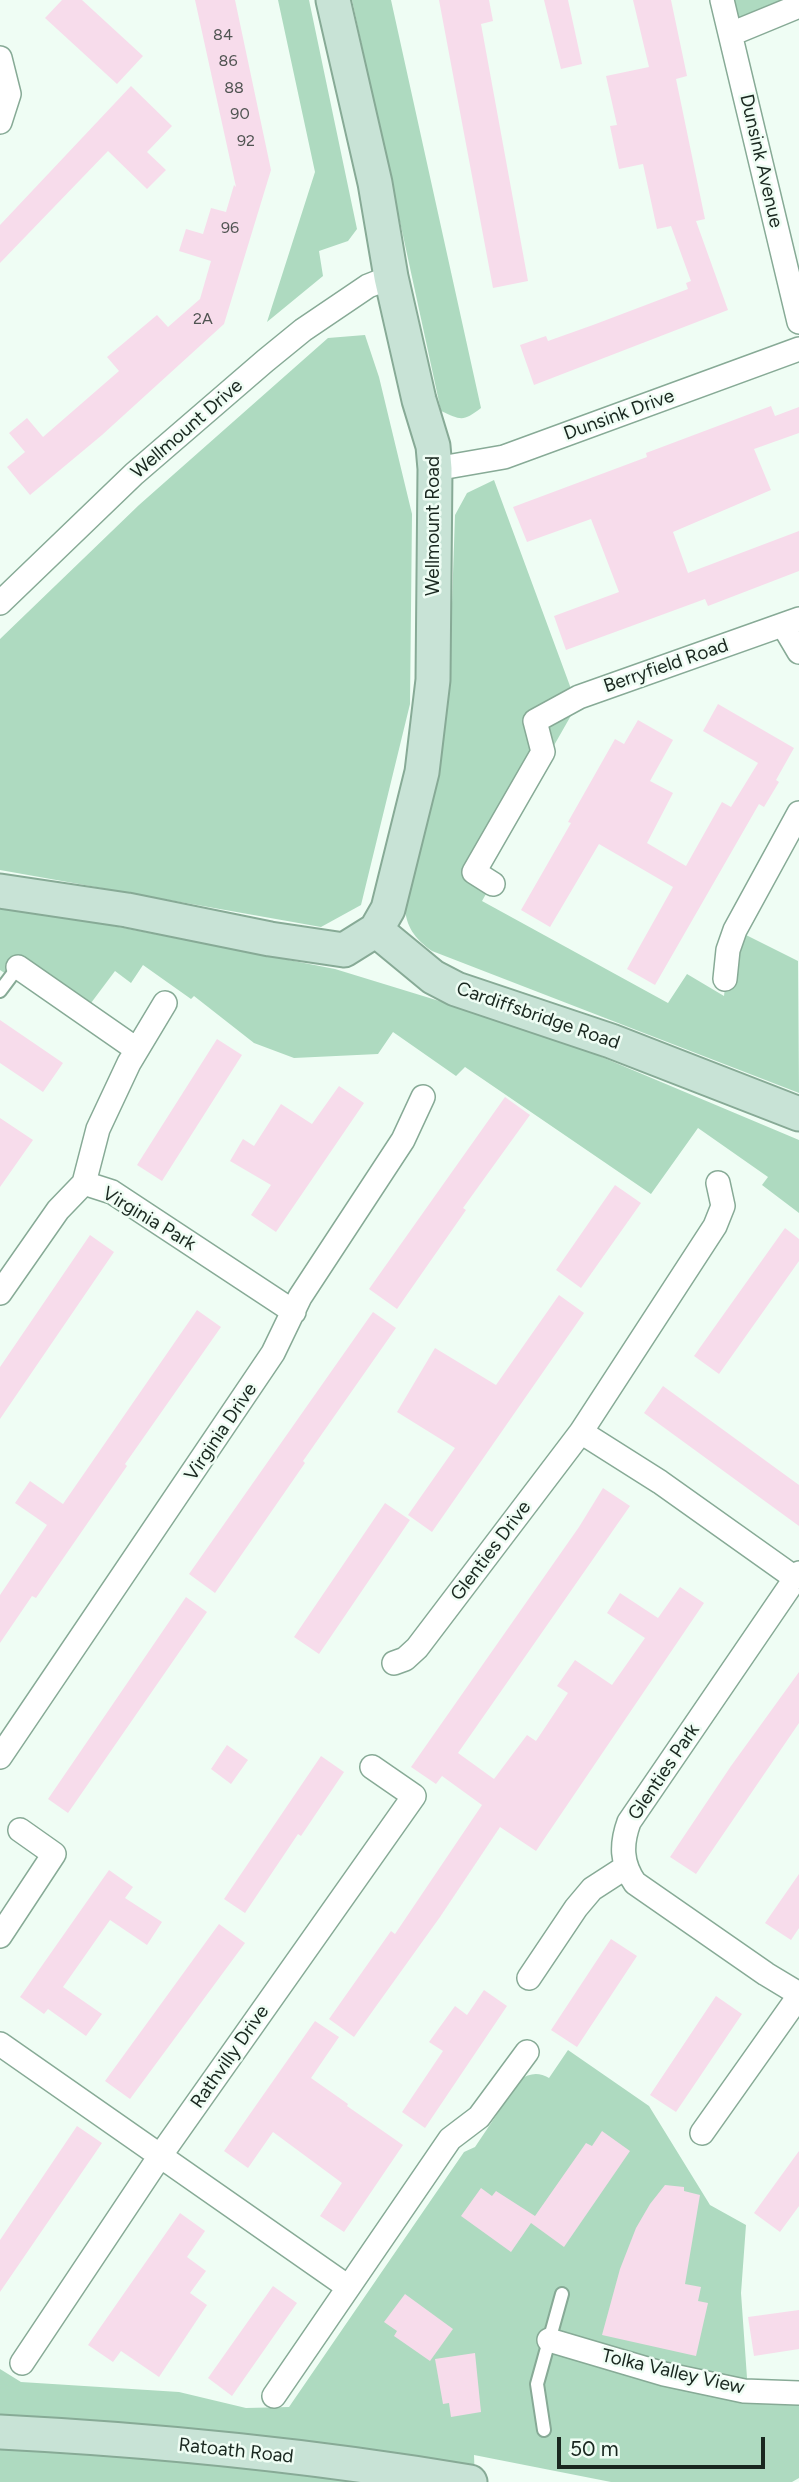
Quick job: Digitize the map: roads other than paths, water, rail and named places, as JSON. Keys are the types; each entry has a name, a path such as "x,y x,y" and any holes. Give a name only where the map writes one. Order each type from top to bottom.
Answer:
{"street":[{"name":"Wellmount Road","path":"333,0 375,183 391,277 419,400 433,446 435,469 433,681 422,772 388,909 376,930"},
{"name":"Dunsink Avenue","path":"722,0 799,322"},
{"path":"731,34 799,6"},
{"path":"0,58 5,91 0,122"},
{"name":"Wellmount Drive","path":"0,603 134,474 265,361 303,330 368,286 391,277"},
{"name":"Dunsink Drive","path":"435,469 504,457 799,349"},
{"path":"791,622 799,652"},
{"name":"Berryfield Road","path":"493,884 474,872 543,752 535,721 579,697 791,622"},
{"path":"725,979 728,950 735,930 799,813"},
{"path":"0,891 127,910 270,939 344,950 376,930"},
{"name":"Cardiffsbridge Road","path":"376,930 433,977 456,989 611,1041 799,1114"},
{"path":"18,967 136,1049"},
{"path":"84,1183 99,1129 136,1049 165,1003"},
{"name":"Virginia Drive","path":"0,1757 273,1353 300,1297 403,1140 423,1097"},
{"name":"Virginia Park","path":"0,1293 58,1210 84,1183 112,1192 294,1312"},
{"name":"Glenties Drive","path":"394,1663 405,1659 417,1648 581,1432 715,1226 723,1206 718,1183"},
{"path":"581,1432 660,1482 797,1576"},
{"name":"Glenties Park","path":"626,1867 622,1839 629,1822 797,1576"},
{"name":"Rathvilly Drive","path":"22,2363 160,2157 414,1796 372,1767"},
{"path":"0,1936 54,1854 20,1830"},
{"path":"529,1978 592,1888 626,1867 635,1883 799,1995 702,2133"},
{"path":"0,2044 348,2287"},
{"path":"274,2396 450,2139 479,2117 527,2052"},
{"name":"Tolka Valley View","path":"548,2340 704,2383 744,2391 799,2393"},
{"name":"Ratoath Road","path":"0,2432 198,2446 393,2469 470,2482"}],"lane":[{"path":"0,992 18,967"},
{"path":"544,2430 537,2384 562,2294"}]}
